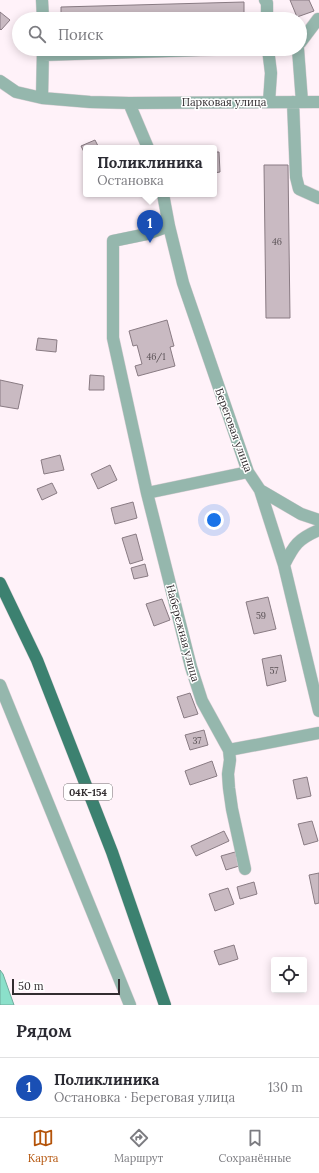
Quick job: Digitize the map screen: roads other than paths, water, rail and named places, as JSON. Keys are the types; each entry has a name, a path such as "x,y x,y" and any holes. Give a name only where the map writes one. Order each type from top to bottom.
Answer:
{"main road":[{"name":"04К-154","path":"0,583 37,660 112,852 165,1005"}],"street":[{"path":"42,0 43,12"},
{"path":"265,0 267,3 267,12"},
{"path":"307,35 319,20"},
{"path":"42,98 43,56"},
{"path":"269,56 271,73 269,102"},
{"path":"298,56 296,177 299,189 319,198"},
{"name":"Парковая улица","path":"0,81 16,92 42,98 90,102 319,102"},
{"path":"129,103 147,145"},
{"name":"Береговая улица","path":"164,197 183,283 248,472 260,490 284,565 319,711"},
{"name":"Набережная улица","path":"169,226 148,234 114,241 113,338 147,494 191,667 202,701 229,750"},
{"path":"147,494 248,472"},
{"path":"260,490 301,514 319,520"},
{"path":"284,565 293,547 306,536 319,530"},
{"path":"0,685 130,1005"},
{"path":"245,869 229,788 229,750 319,733"}],"place":[{"name":"Поликлиника","path":"150,243"}]}
